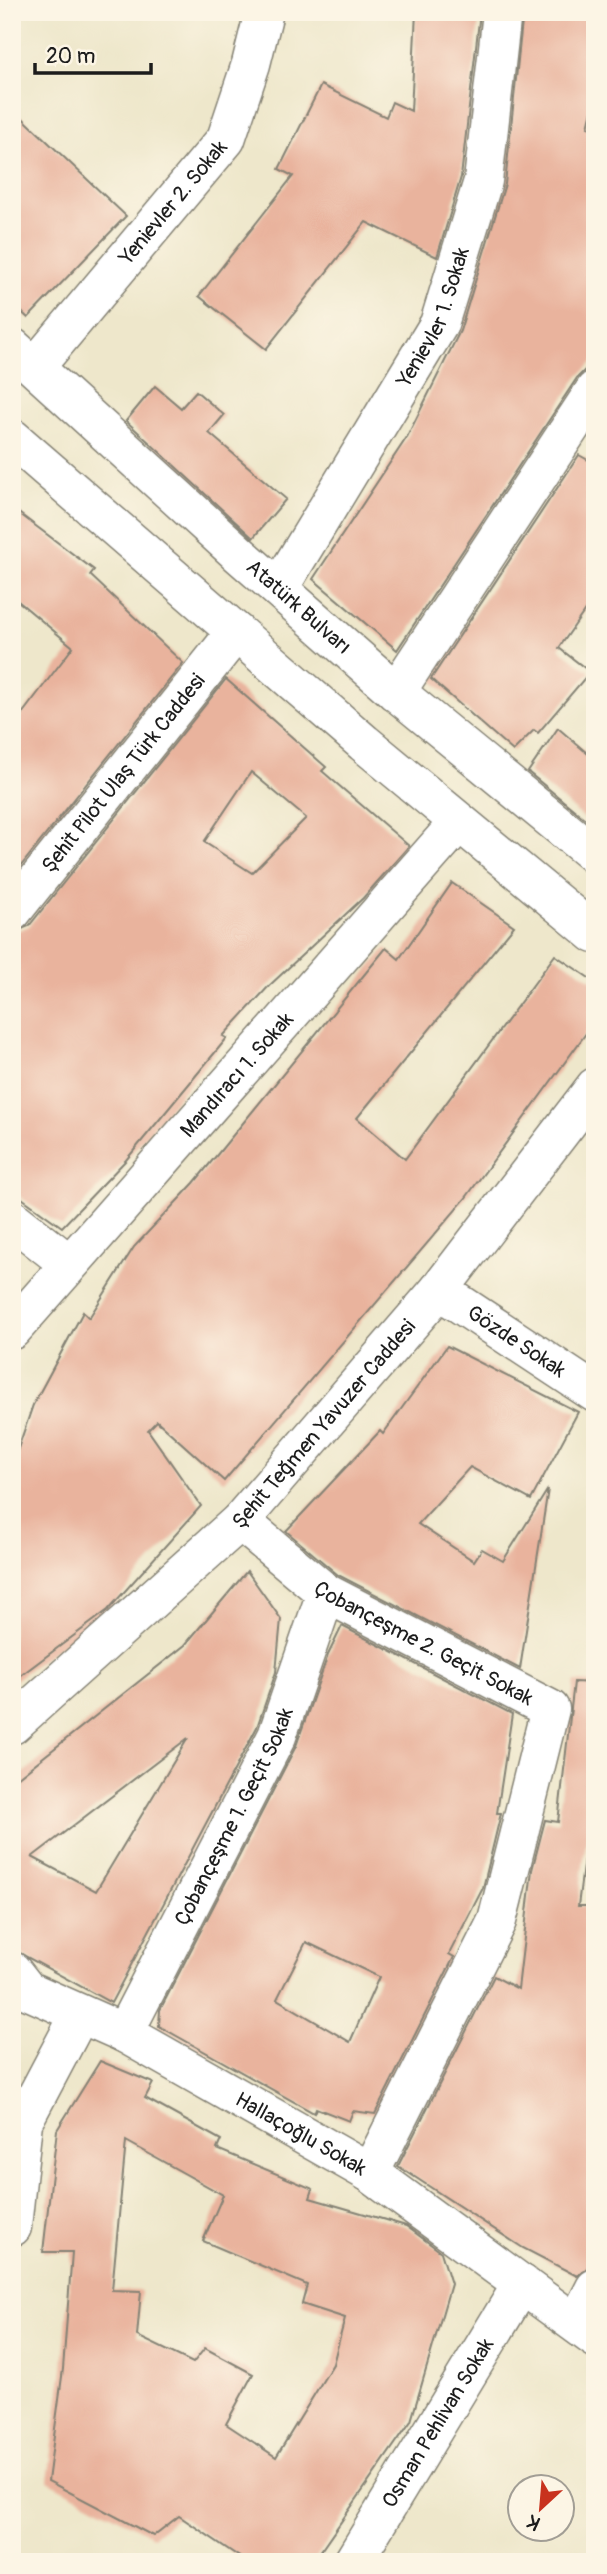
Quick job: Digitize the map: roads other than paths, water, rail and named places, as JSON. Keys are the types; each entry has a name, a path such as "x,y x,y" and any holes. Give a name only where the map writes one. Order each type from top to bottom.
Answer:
{"street":[{"name":"Yenievler 2. Sokak","path":"24,357 226,139 251,64 264,12"},
{"name":"Yenievler 1. Sokak","path":"279,588 439,324 483,181 502,12"},
{"name":"Atatürk Bulvarı","path":"24,357 396,692 595,855"},
{"path":"396,692 595,390"},
{"path":"12,438 459,822 595,934"},
{"name":"Şehit Pilot Ulaş Türk Caddesi","path":"12,912 236,632"},
{"name":"Mandıracı 1. Sokak","path":"12,1329 459,822"},
{"name":"Şehit Teğmen Yavuzer Caddesi","path":"12,1725 240,1521 439,1290 595,1087"},
{"path":"12,1219 68,1263"},
{"name":"Gözde Sokak","path":"439,1290 595,1393"},
{"name":"Çobançeşme 2. Geçit Sokak","path":"240,1521 326,1593 550,1709 497,1921 370,2173"},
{"name":"Çobançeşme 1. Geçit Sokak","path":"124,2033 277,1735 326,1593"},
{"name":"Hallaçoğlu Sokak","path":"12,1971 27,1990 124,2033 370,2173 586,2330"},
{"path":"12,2227 23,2122 80,2014"},
{"name":"Osman Pehlivan Sokak","path":"353,2562 523,2284"},
{"path":"586,2330 595,2288"}]}
